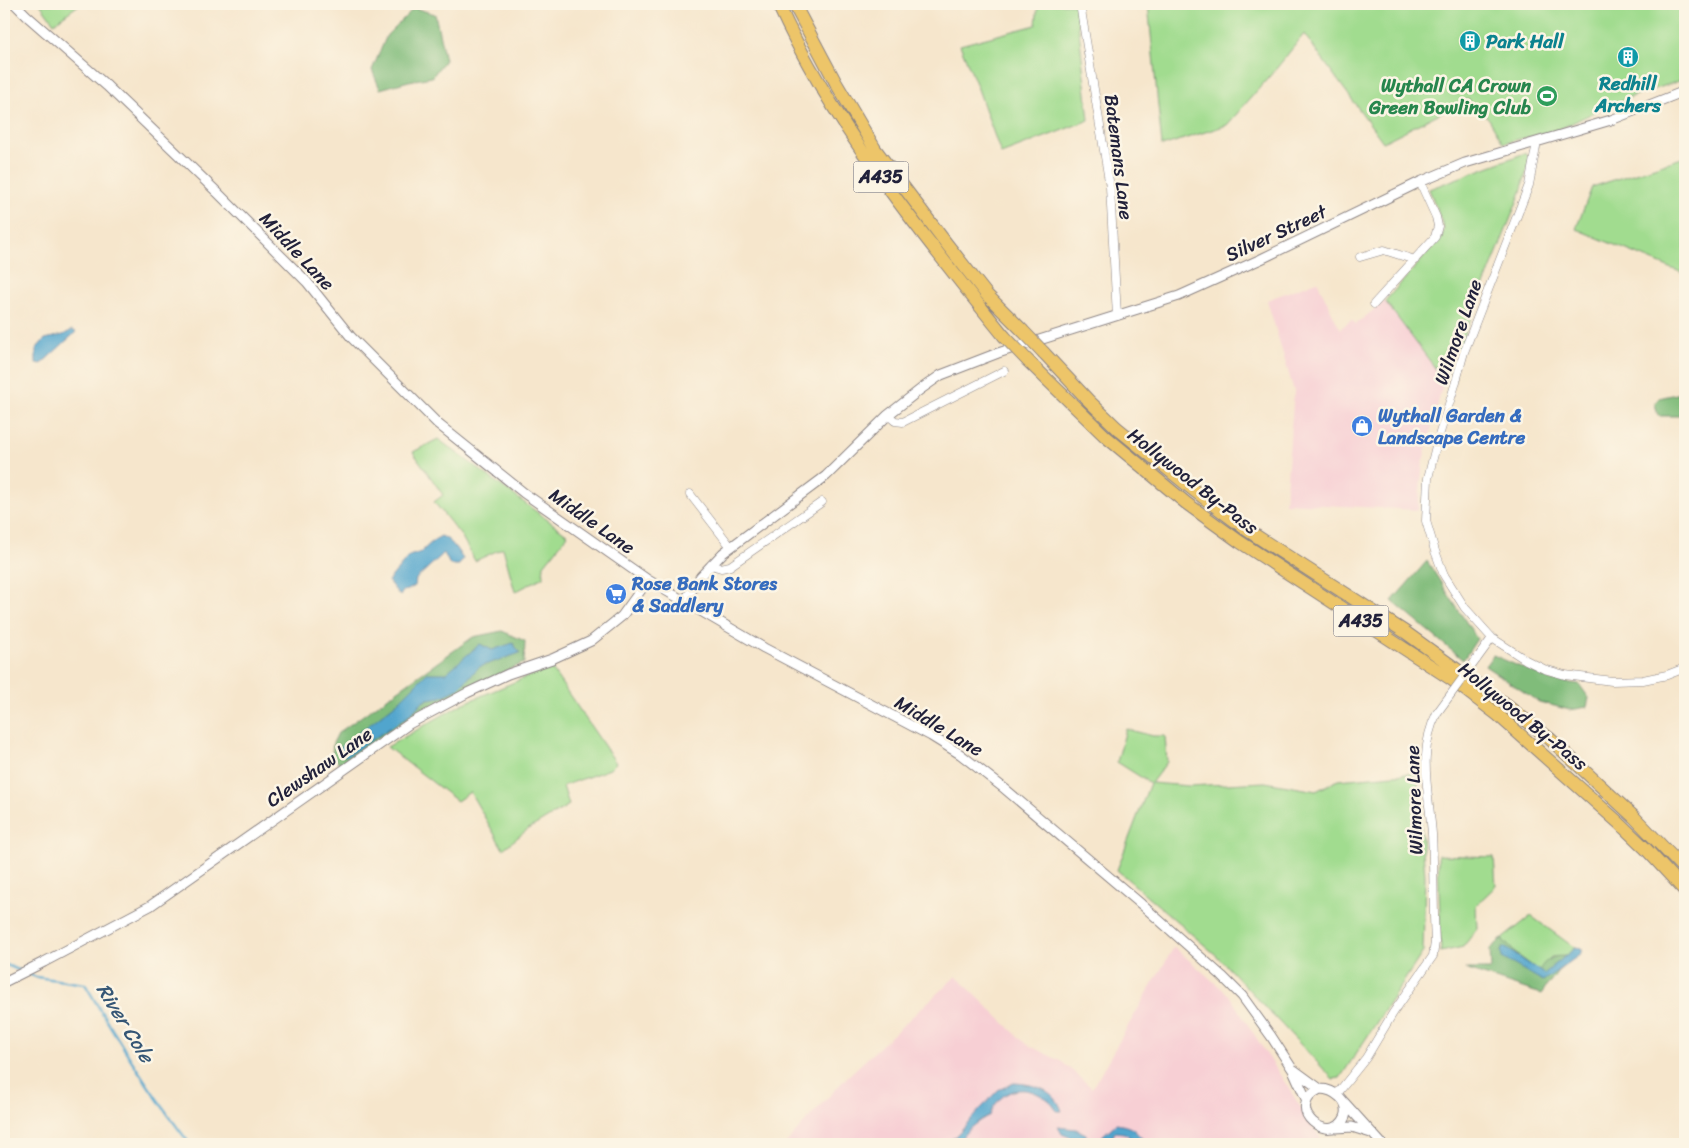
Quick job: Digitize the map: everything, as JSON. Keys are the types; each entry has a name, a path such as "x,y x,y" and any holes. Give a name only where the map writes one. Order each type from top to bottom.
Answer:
{"highway":[{"name":"Hollywood By-Pass","path":"778,4 824,90 863,153 938,255 1004,336 1028,361 1105,436 1186,503 1240,542 1451,679 1498,715 1618,822 1685,891"},
{"name":"Hollywood By-Pass","path":"794,4 836,83 876,149 946,244 987,295 1089,401 1117,428 1246,530 1405,632 1549,738 1634,817 1685,870"}],"street":[{"name":"Middle Lane","path":"15,4 107,86 239,213 307,282 352,337 438,424 524,493 648,580 764,648 931,736 960,754 1051,827 1202,956 1222,976 1257,1015 1294,1070 1307,1101 1306,1113 1310,1121 1326,1131 1352,1127 1372,1133"},
{"name":"Batemans Lane","path":"1080,4 1110,187 1117,316"},
{"name":"Silver Street","path":"684,602 711,564 826,476 888,415 921,388 941,375 998,353 1187,292 1261,259 1420,182 1465,163 1611,120 1685,91"},
{"name":"Wilmore Lane","path":"1337,1094 1366,1058 1393,1013 1434,956 1432,835 1425,756 1427,737 1438,713 1492,638 1465,608 1444,575 1426,521 1428,478 1464,352 1529,185 1537,142"},
{"path":"1374,304 1435,237 1438,226 1432,206 1420,182"},
{"path":"1360,257 1384,250 1415,260"},
{"path":"888,415 895,421 903,422 1004,371"},
{"path":"690,494 731,547"},
{"path":"711,564 720,568 730,566 822,502"},
{"name":"Clewshaw Lane","path":"4,982 150,906 409,724 467,693 508,674 552,659 591,640 608,629 622,616 648,580"},
{"path":"1492,638 1526,660 1544,669 1565,675 1612,681 1643,680 1667,675 1685,668"},
{"name":"Middle Lane","path":"1294,1070 1320,1089 1328,1089 1337,1094"},
{"path":"1307,1101 1311,1094 1320,1089"},
{"path":"1337,1094 1382,1144"},
{"path":"1336,1128 1346,1114 1344,1102"}],"shaded area":[{"name":"Wythall Garden & Landscape Centre","path":"1317,281 1340,329 1351,320 1356,324 1385,301 1444,380 1423,461 1418,510 1285,503 1294,391 1267,300"},
{"path":"1174,947 1229,995 1324,1144 785,1144 846,1078 956,976 1026,1044 1062,1062 1092,1088"}],"green space":[{"path":"40,4 80,4 54,23"},
{"path":"1038,4 1076,4 1089,120 1001,154 960,45 1036,25"},
{"path":"1148,4 1685,4 1685,79 1613,103 1558,130 1503,143 1489,119 1468,99 1383,142 1304,34 1227,125 1162,146"},
{"path":"414,8 435,14 445,60 432,77 380,89 372,70 387,35"},
{"path":"1525,153 1530,158 1521,192 1463,338 1444,380 1385,301 1442,237 1444,228 1429,189"},
{"path":"1685,157 1685,274 1576,229 1592,187"},
{"path":"1685,392 1685,414 1679,416 1658,416 1655,403 1659,398"},
{"path":"438,439 568,535 544,565 543,577 515,592 503,548 475,561 462,537 434,502 443,495 413,452"},
{"path":"1427,561 1477,639 1463,660 1392,601"},
{"path":"502,631 525,641 524,663 446,698 401,723 340,764 332,755 333,743 338,733 473,637"},
{"path":"1493,655 1553,681 1579,684 1589,698 1587,707 1570,710 1539,702 1485,666"},
{"path":"551,668 616,763 610,769 563,786 569,805 527,830 503,849 470,792 457,801 387,747 462,704"},
{"path":"1126,729 1153,736 1165,736 1167,762 1151,783 1189,786 1265,782 1316,791 1338,780 1417,773 1425,876 1423,952 1340,1078 1333,1079 1216,955 1117,870 1150,783 1117,762"},
{"path":"1438,855 1494,857 1496,886 1476,905 1477,929 1463,947 1441,952"},
{"path":"1531,916 1575,948 1565,956 1551,957 1539,971 1516,954 1502,939"},
{"path":"1502,939 1516,954 1539,971 1552,958 1562,957 1572,960 1558,971 1541,994 1465,969 1491,969 1490,949"}],"water":[{"path":"72,330 76,332 41,364 36,363 36,349 45,339 63,335"},
{"path":"441,536 451,542 463,559 459,565 450,565 444,553 416,579 415,586 403,591 400,596 388,581 409,556 421,552"},
{"path":"513,643 520,653 479,667 458,689 441,697 428,699 421,703 410,715 347,756 340,755 339,750 342,746 398,702 427,673 446,673 480,644 492,650"},
{"path":"1504,947 1544,974 1575,948 1581,949 1581,954 1543,981 1502,958 1501,951"},
{"path":"1014,1083 1036,1086 1043,1089 1054,1097 1062,1111 1056,1111 1050,1102 1032,1092 1017,1090 1010,1092 998,1101 990,1115 967,1131 959,1144 948,1144 998,1090"},
{"path":"1116,1124 1132,1128 1148,1144 1130,1144 1129,1136 1124,1133 1115,1132 1109,1144 1100,1144 1103,1135"},
{"path":"1058,1127 1076,1129 1086,1134 1086,1144 1062,1134"}],"waterway":[{"name":"River Cole","path":"4,964 21,971"},
{"name":"River Cole","path":"26,973 36,977 85,984 135,1066 190,1144"}],"place":[{"name":"Park Hall","path":"1470,41"},
{"name":"Redhill Archers","path":"1628,57"},
{"name":"Wythall CA Crown Green Bowling Club","path":"1547,96"},
{"name":"Wythall Garden & Landscape Centre","path":"1362,426"},
{"name":"Rose Bank Stores & Saddlery","path":"616,594"}]}
